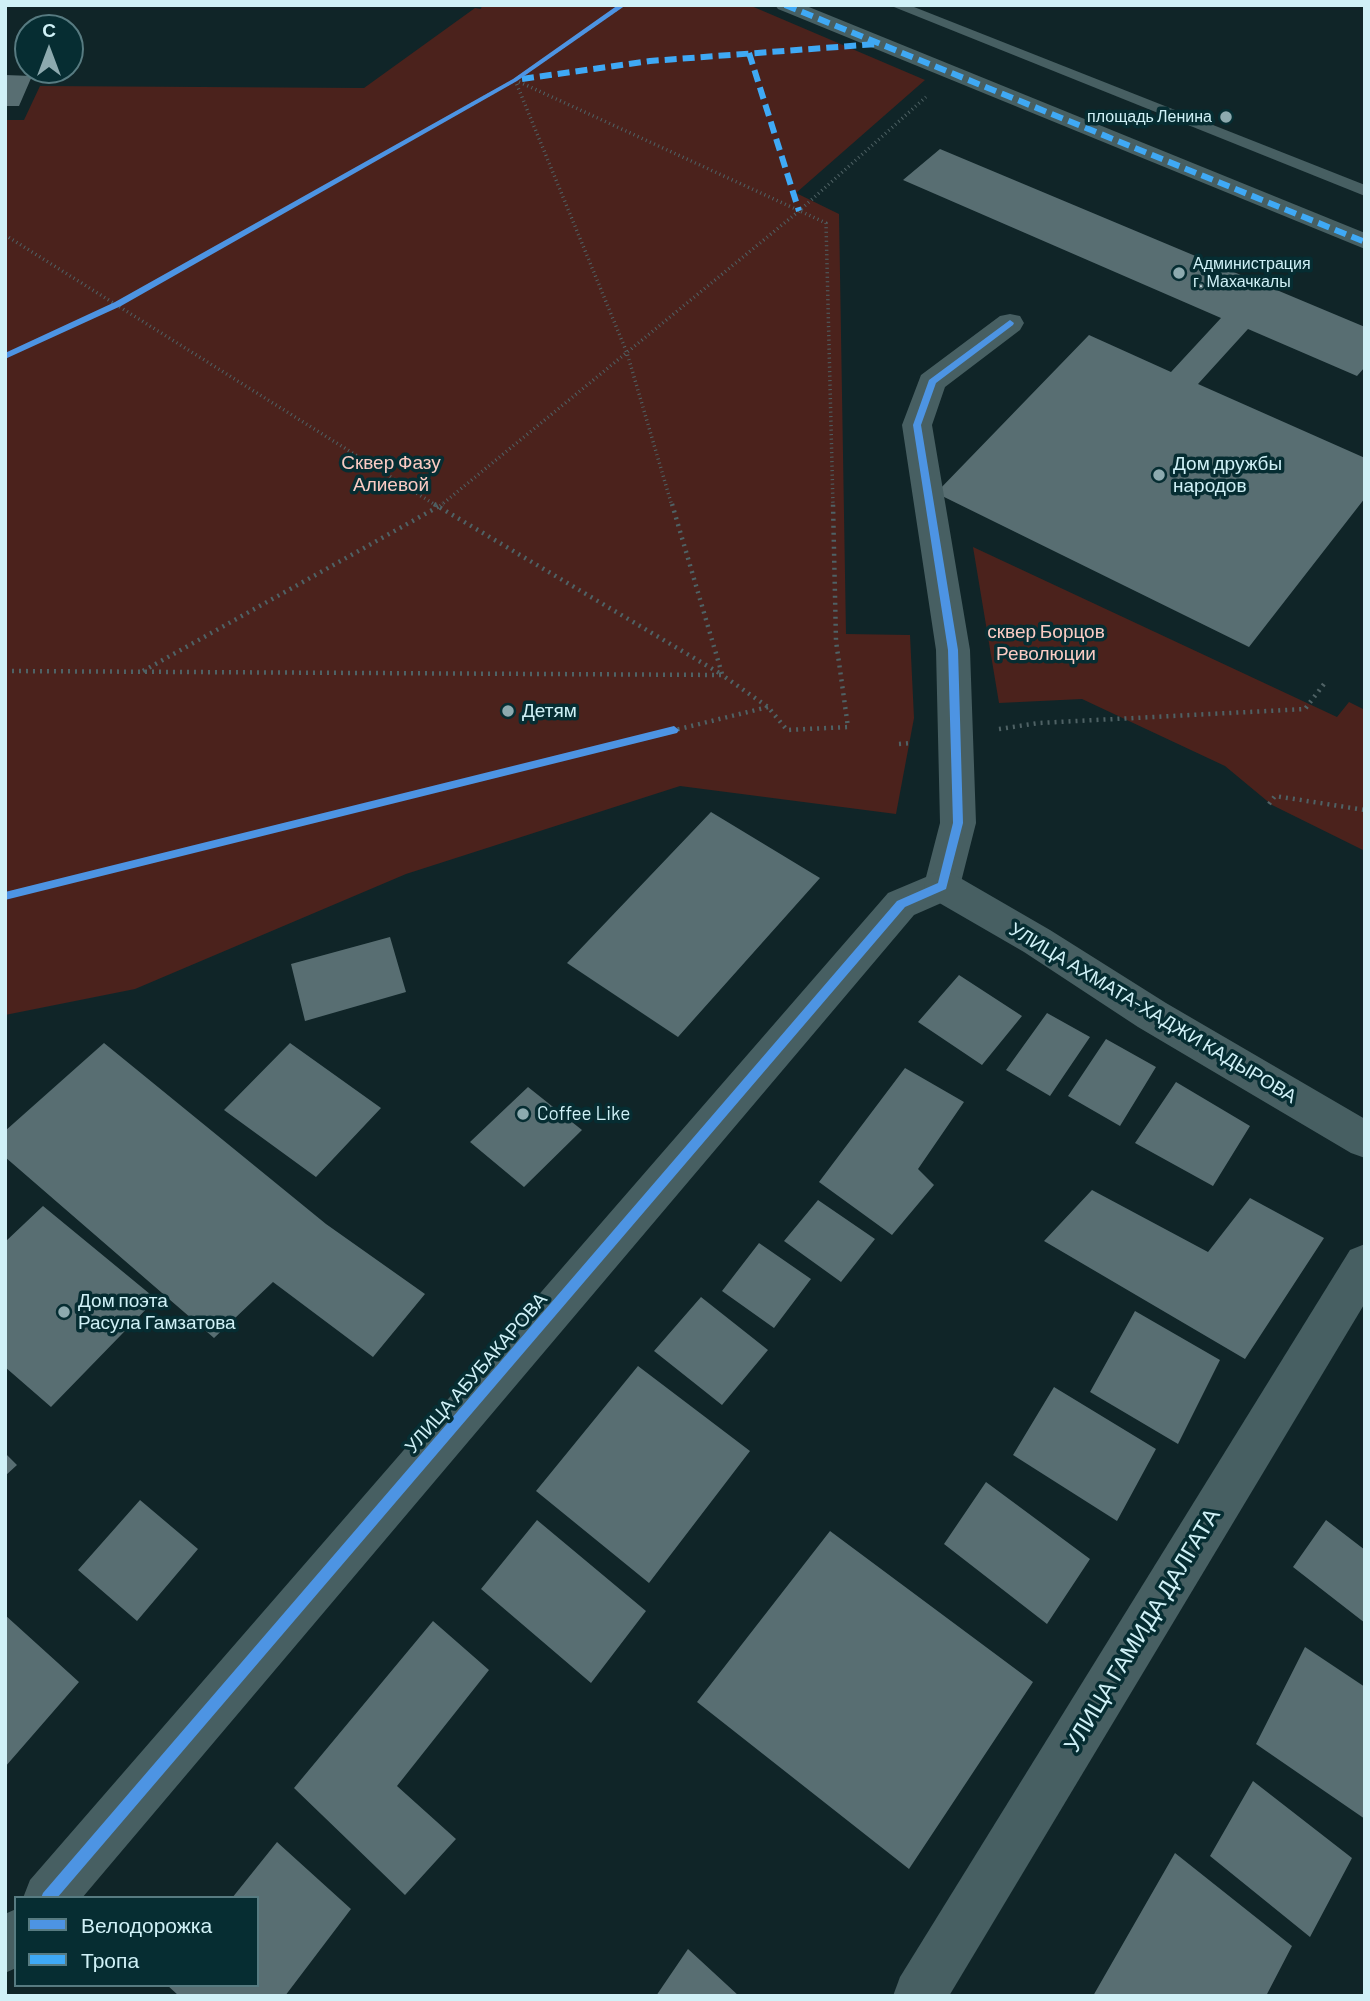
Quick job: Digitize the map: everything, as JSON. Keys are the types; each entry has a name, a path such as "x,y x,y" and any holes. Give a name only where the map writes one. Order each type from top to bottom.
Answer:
{"street":[{"path":"785,5 1365,242"},
{"path":"942,886 951,860 958,823 953,650 917,425 932,382 1010,323"},
{"name":"УЛИЦА АХМАТА-ХАДЖИ КАДЫРОВА","path":"942,886 1037,941 1152,1016 1365,1140"},
{"name":"УЛИЦА АБУБАКАРОВА","path":"50,1896 901,904 942,886"},
{"name":"УЛИЦА ГАМИДА ДАЛГАТА","path":"919,1996 1365,1264"}],"lane":[{"path":"896,5 1365,191"}],"path":[{"path":"5,356 118,304 515,80 623,5"},
{"path":"143,671 439,507 799,211 929,95 958,74"},
{"path":"5,235 439,507 722,675 768,707 787,730 848,727 836,641 826,223 515,80"},
{"path":"515,80 626,354 722,675"},
{"path":"5,671 722,675"},
{"path":"1039,723 1306,709 1324,684"},
{"path":"5,896 768,707"},
{"path":"1269,804 1275,796 1365,810"}],"green space":[{"name":"Сквер Фазу Алиевой","path":"482,5 749,5 925,80 796,193 839,214 846,634 910,635 914,718 896,814 680,786 406,874 135,989 5,1015 5,120 24,120 40,86 364,88 475,8 481,9"},
{"name":"сквер Борцов Революции","path":"973,547 1337,717 1349,702 1365,710 1365,851 1272,805 1225,766 1082,699 999,703"}],"building":[{"path":"5,75 14,75 14,84 29,84 19,106 5,106"},
{"name":"Дом дружбы народов","path":"940,149 1365,327 1365,367 1357,376 1248,329 1198,384 1365,458 1365,498 1249,647 936,493 1089,335 1171,372 1221,318 903,180"},
{"path":"711,812 820,878 678,1037 567,963"},
{"path":"390,937 406,992 305,1021 291,964"},
{"path":"959,975 1022,1016 982,1065 918,1022"},
{"path":"1047,1013 1090,1037 1050,1096 1006,1070"},
{"path":"1106,1039 1156,1067 1120,1126 1068,1096"},
{"path":"104,1043 326,1224 425,1294 373,1357 273,1282 214,1338 5,1157 5,1131"},
{"path":"290,1043 381,1108 316,1177 224,1110"},
{"path":"905,1068 964,1102 918,1169 934,1185 892,1235 819,1182"},
{"path":"1176,1082 1250,1126 1213,1186 1135,1143"},
{"path":"528,1087 582,1130 524,1187 470,1142"},
{"path":"1092,1190 1208,1252 1250,1198 1324,1238 1245,1359 1044,1241"},
{"path":"818,1200 875,1239 841,1282 784,1241"},
{"path":"43,1206 156,1299 51,1407 5,1367 5,1242"},
{"path":"759,1243 811,1279 774,1328 722,1291"},
{"path":"701,1297 768,1350 722,1405 654,1351"},
{"path":"1135,1311 1220,1360 1178,1444 1090,1392"},
{"path":"638,1366 750,1451 649,1583 536,1491"},
{"path":"1054,1387 1156,1449 1117,1521 1013,1455"},
{"path":"5,1453 17,1465 5,1476"},
{"path":"986,1482 1090,1559 1047,1624 944,1544"},
{"path":"140,1500 198,1549 137,1621 78,1570"},
{"path":"537,1520 646,1611 591,1683 481,1589"},
{"path":"1326,1520 1365,1550 1365,1623 1293,1567"},
{"path":"830,1531 1033,1682 909,1869 697,1702"},
{"path":"5,1615 79,1682 5,1767"},
{"path":"433,1621 489,1670 397,1786 456,1839 405,1895 294,1788"},
{"path":"1305,1647 1365,1687 1365,1819 1256,1744"},
{"path":"1253,1781 1352,1858 1310,1937 1210,1856"},
{"path":"277,1842 351,1909 285,1996 179,1996 169,1987 259,1987 259,1896 234,1896"},
{"path":"1175,1853 1292,1946 1266,1996 1093,1996"},
{"path":"688,1949 739,1996 656,1996"}],"marked path":[{"path":"785,5 1365,242"},
{"path":"522,79 650,61 877,44"},
{"path":"749,53 799,211"}],"cycle path":[{"path":"5,356 118,304 515,80 623,5"},
{"path":"50,1896 901,904 942,886 958,823 953,650 917,425 932,382 1010,323"},
{"path":"5,896 674,730"}],"place":[{"name":"площадь Ленина","path":"1226,117"},
{"name":"Администрация г. Махачкалы","path":"1179,273"},
{"name":"Дом дружбы народов","path":"1159,475"},
{"name":"Детям","path":"508,711"},
{"name":"Coffee Like","path":"523,1114"},
{"name":"Дом поэта Расула Гамзатова","path":"64,1312"}]}
